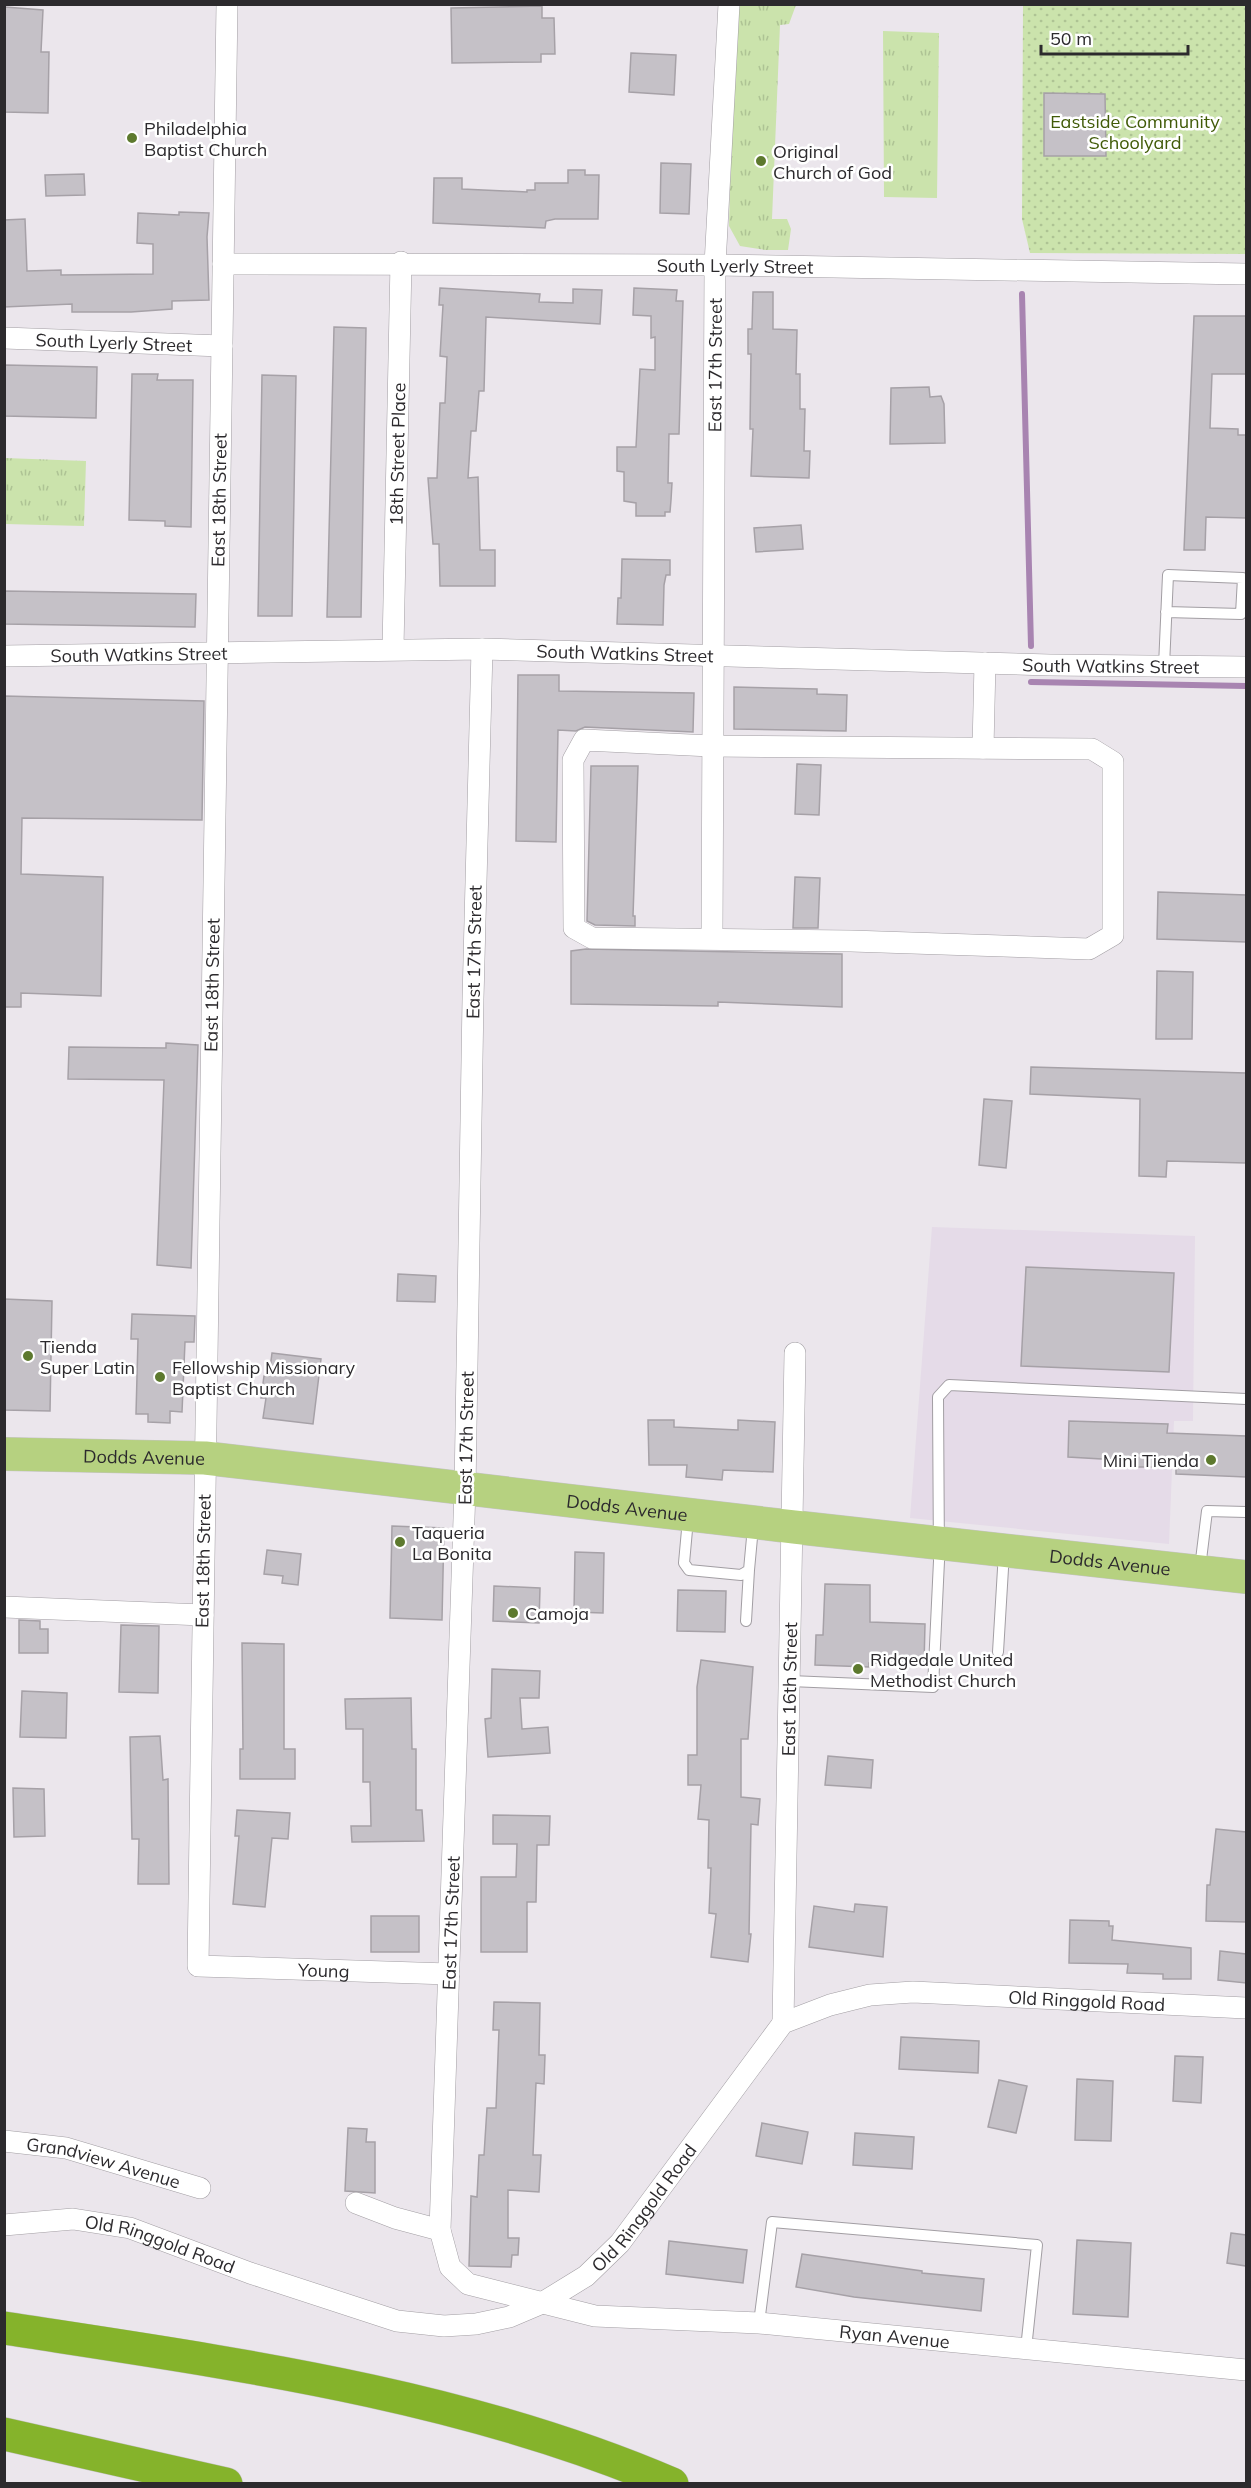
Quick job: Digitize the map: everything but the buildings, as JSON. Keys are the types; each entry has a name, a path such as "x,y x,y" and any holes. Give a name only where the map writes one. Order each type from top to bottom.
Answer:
{"highway":[{"path":"4,2328 227,2363 364,2389 473,2415 621,2462 672,2484"},
{"path":"4,2434 226,2484"}],"main road":[{"name":"Dodds Avenue","path":"4,1454 205,1458 1246,1577"}],"street":[{"name":"East 18th Street","path":"198,1966 227,4"},
{"name":"East 17th Street","path":"712,938 711,746 714,655 715,265 729,4"},
{"name":"South Lyerly Street","path":"223,264 401,262 715,265 1246,274"},
{"name":"18th Street Place","path":"393,648 401,262"},
{"name":"South Lyerly Street","path":"4,338 222,346"},
{"name":"South Watkins Street","path":"4,656 217,655 393,648 985,663 1246,667"},
{"name":"East 17th Street","path":"482,649 472,999 465,1489 440,2230 443,2248 450,2267 468,2284 542,2303"},
{"path":"983,748 985,663"},
{"path":"584,740 711,746 1092,749 1113,762 1113,935 1089,949 712,938 592,938 574,928 573,760 584,740"},
{"name":"East 16th Street","path":"783,2024 794,1527 795,1353"},
{"path":"4,1607 202,1615"},
{"name":"Young","path":"198,1966 449,1974"},
{"name":"Old Ringgold Road","path":"4,2224 73,2219 130,2228 250,2273 397,2321 444,2326 476,2324 509,2317 542,2303 586,2276 620,2243 783,2024 830,2005 870,1995 913,1992 1246,2008"},
{"name":"Grandview Avenue","path":"4,2141 66,2148 200,2188"},
{"path":"356,2203 395,2218 440,2230"},
{"name":"Ryan Avenue","path":"542,2303 595,2316 759,2323 1246,2370"}],"lane":[{"path":"1164,666 1166,612 1168,575 1243,578 1241,614 1166,612"},
{"path":"790,1681 933,1687 938,1543 938,1397 949,1384 1246,1400"},
{"path":"1199,1572 1207,1511 1246,1512"},
{"path":"688,1515 684,1563 689,1570 741,1575 749,1570"},
{"path":"746,1621 753,1522"},
{"path":"998,1652 1004,1549"},
{"path":"759,2323 772,2222 1037,2245 1026,2349"}],"shaded area":[{"path":"932,1227 1195,1236 1193,1421 1174,1421 1169,1544 910,1518"}],"green space":[{"path":"735,5 796,5 789,24 780,25 772,219 787,219 791,229 788,250 765,250 740,246 729,226"},
{"name":"Eastside Community Schoolyard","path":"1023,5 1246,5 1246,254 1030,253 1022,219"},
{"path":"883,31 939,33 937,198 884,197"},
{"path":"5,458 86,461 84,526 5,524"}],"waterway":[{"path":"1022,294 1031,646"},
{"path":"1031,682 1246,686"}],"place":[{"name":"Philadelphia Baptist Church","path":"132,138"},
{"name":"Original Church of God","path":"761,161"},
{"name":"Tienda Super Latin","path":"28,1356"},
{"name":"Fellowship Missionary Baptist Church","path":"160,1377"},
{"name":"Mini Tienda","path":"1211,1460"},
{"name":"Taqueria La Bonita","path":"400,1542"},
{"name":"Camoja","path":"513,1613"},
{"name":"Ridgedale United Methodist Church","path":"858,1669"}]}
